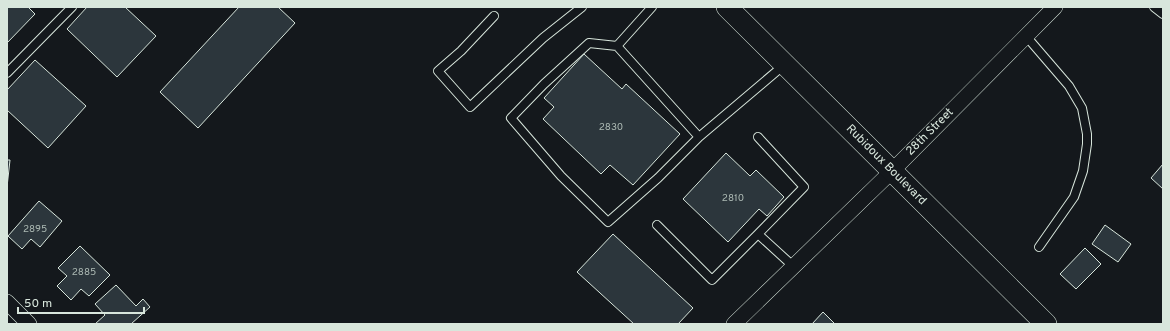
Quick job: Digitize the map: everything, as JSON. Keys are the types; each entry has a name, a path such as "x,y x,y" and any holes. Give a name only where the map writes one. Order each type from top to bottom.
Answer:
{"main road":[{"name":"Rubidoux Boulevard","path":"726,7 1046,324"}],"street":[{"name":"28th Street","path":"734,324 892,171 1055,7"},
{"path":"7,302 29,324"}],"lane":[{"path":"7,73 72,7"},
{"path":"494,16 461,51 438,71 470,107 543,38 582,7"},
{"path":"617,46 652,7"},
{"path":"1154,7 1163,14"},
{"path":"1026,36 1069,86 1082,108 1087,134 1083,171 1074,197 1039,247"},
{"path":"699,137 617,46 589,43 544,84 511,118 561,176 608,222 658,178 699,137 785,65"},
{"path":"657,225 712,280 804,187 758,137"},
{"path":"758,234 793,266"}],"building":[{"path":"7,7 28,7 35,14 7,43"},
{"path":"87,7 125,7 156,36 117,77 67,29"},
{"path":"239,7 278,7 295,23 198,128 160,92"},
{"path":"584,54 622,89 626,84 680,134 633,185 610,165 601,174 543,119 554,107 544,98"},
{"path":"35,60 86,106 48,148 7,110 7,90"},
{"path":"726,153 750,176 756,170 784,197 767,216 759,209 728,242 683,199"},
{"path":"7,160 10,160 7,187"},
{"path":"1163,164 1163,189 1151,178"},
{"path":"39,201 62,221 40,247 31,239 22,249 8,236"},
{"path":"1105,225 1131,244 1118,262 1092,244"},
{"path":"613,234 693,308 678,324 634,324 577,272"},
{"path":"80,246 110,275 89,296 81,289 71,300 57,286 67,276 58,268"},
{"path":"1085,248 1101,264 1076,289 1060,274"},
{"path":"116,285 136,306 143,299 150,307 131,324 95,324 105,315 95,304"},
{"path":"823,312 835,324 812,324"}]}
